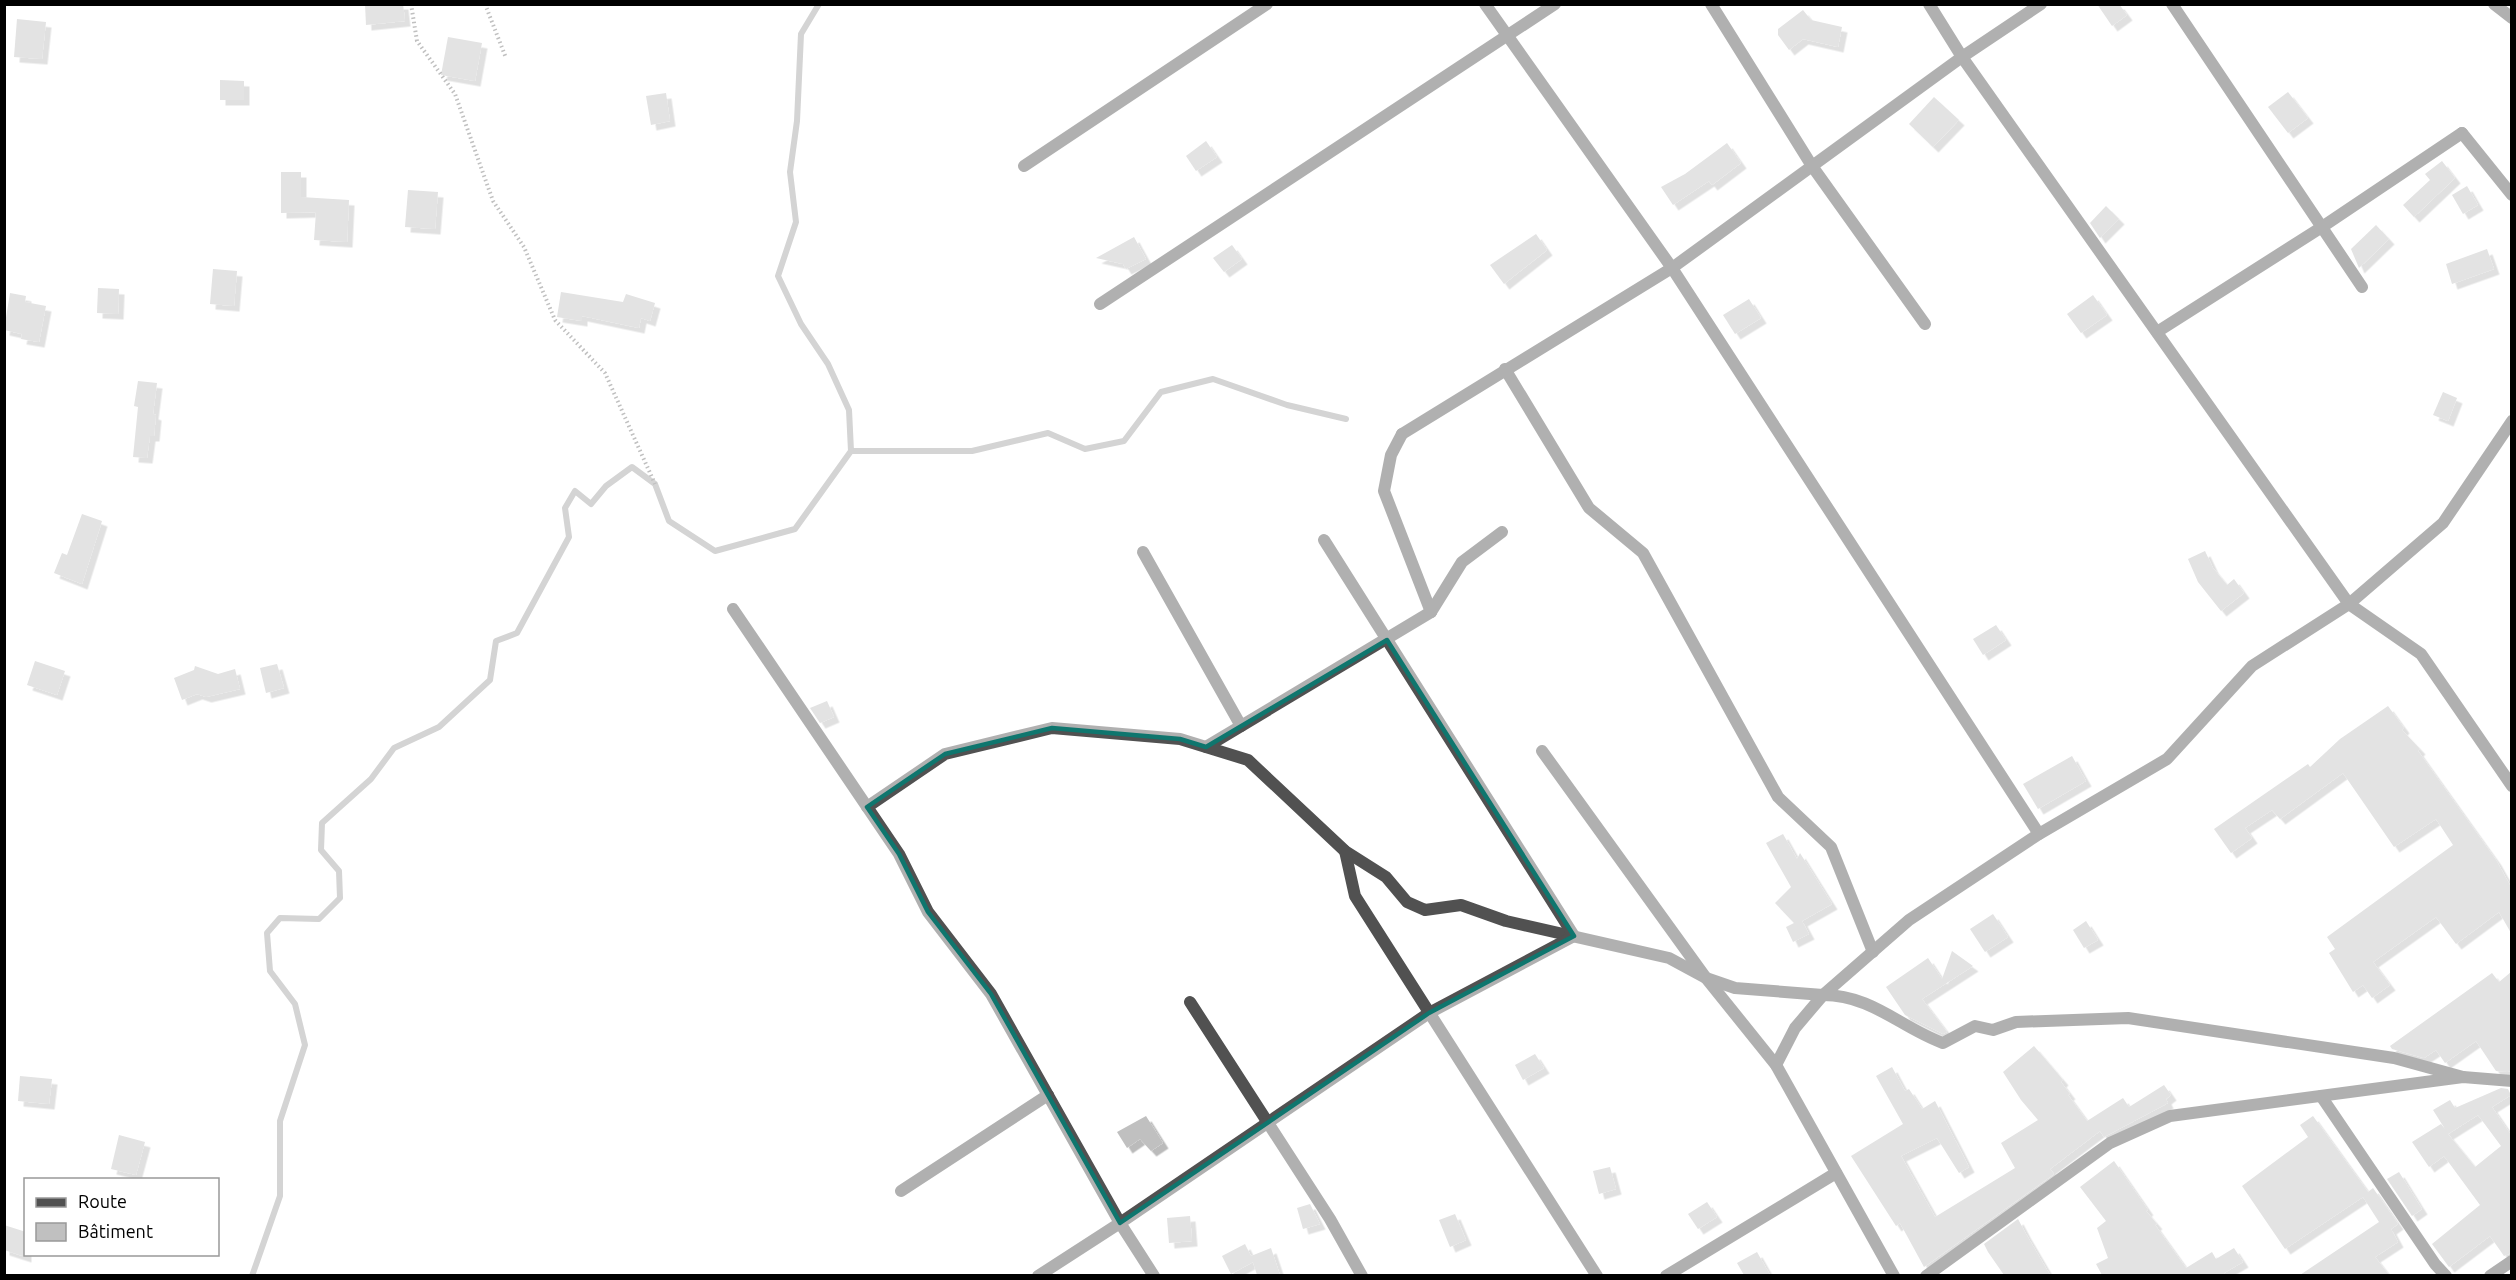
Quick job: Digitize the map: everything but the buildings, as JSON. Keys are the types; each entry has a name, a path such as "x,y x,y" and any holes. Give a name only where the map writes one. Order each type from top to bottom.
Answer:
{"street":[{"path":"1024,166 1267,4"},
{"path":"1485,4 1505,36 1672,268 2039,834"},
{"path":"1100,304 1555,4"},
{"path":"1711,4 1812,166 1925,324"},
{"path":"1929,4 1962,57 2349,604 2421,654 2511,786"},
{"path":"1431,612 1384,491 1391,455 1402,434 1672,268 1962,57 2041,4"},
{"path":"2172,4 2362,287"},
{"path":"2494,4 2511,18"},
{"path":"2157,332 2322,227 2462,133 2511,195"},
{"path":"1505,369 1589,508 1643,552 1778,797 1831,847 1873,952"},
{"path":"1776,1065 1795,1028 1823,995 1909,920 2039,834 2167,759 2252,666 2349,604 2443,523 2511,421"},
{"path":"1206,747 1431,612 1462,562 1502,532"},
{"path":"1324,540 1574,936"},
{"path":"1143,552 1241,726"},
{"path":"733,609 899,854 928,912 991,994 1120,1223 1154,1275"},
{"path":"867,807 945,754 1052,729 1180,739 1248,760 1345,851 1386,878 1407,902 1425,910 1461,904 1506,921 1669,958 1706,978 1735,988 1845,995 1884,1011 1924,1036 1943,1043 1975,1026 1993,1030 2016,1022 2128,1018 2394,1058 2463,1077 2511,1081"},
{"path":"1542,751 1706,978 1776,1065 1894,1275"},
{"path":"1345,851 1355,896 1597,1275"},
{"path":"1038,1275 1120,1223 1430,1013 1574,936"},
{"path":"1190,1002 1330,1219 1362,1275"},
{"path":"1926,1275 2110,1143 2170,1116 2463,1077"},
{"path":"901,1191 1048,1095"},
{"path":"2321,1096 2435,1264 2446,1275"},
{"path":"1666,1275 1836,1173"},
{"path":"2490,1275 2511,1261"}],"path":[{"path":"411,4 417,41 454,94 494,201 524,247 555,320 605,373 655,484"},
{"path":"485,4 506,58"}],"highlighted area":[{"path":"1387,640 1574,936 1429,1013 1120,1223 991,994 928,912 899,854 867,807 945,754 1052,728 1180,739 1206,747"}],"waterway":[{"path":"252,1276 280,1196 280,1121 305,1045 295,1004 270,971 267,933 280,918 319,919 340,898 339,871 321,850 322,823 371,779 394,748 439,727 490,680 496,641 517,633 569,537 565,508 575,491 591,504 606,486 632,467 655,484 669,521 715,551 795,529 851,451 849,410 828,364 801,324 778,276 796,222 790,172 797,121 801,34 819,4"},
{"path":"851,451 972,451 1048,433 1085,449 1124,441 1161,392 1213,379 1287,405 1346,419"}]}
